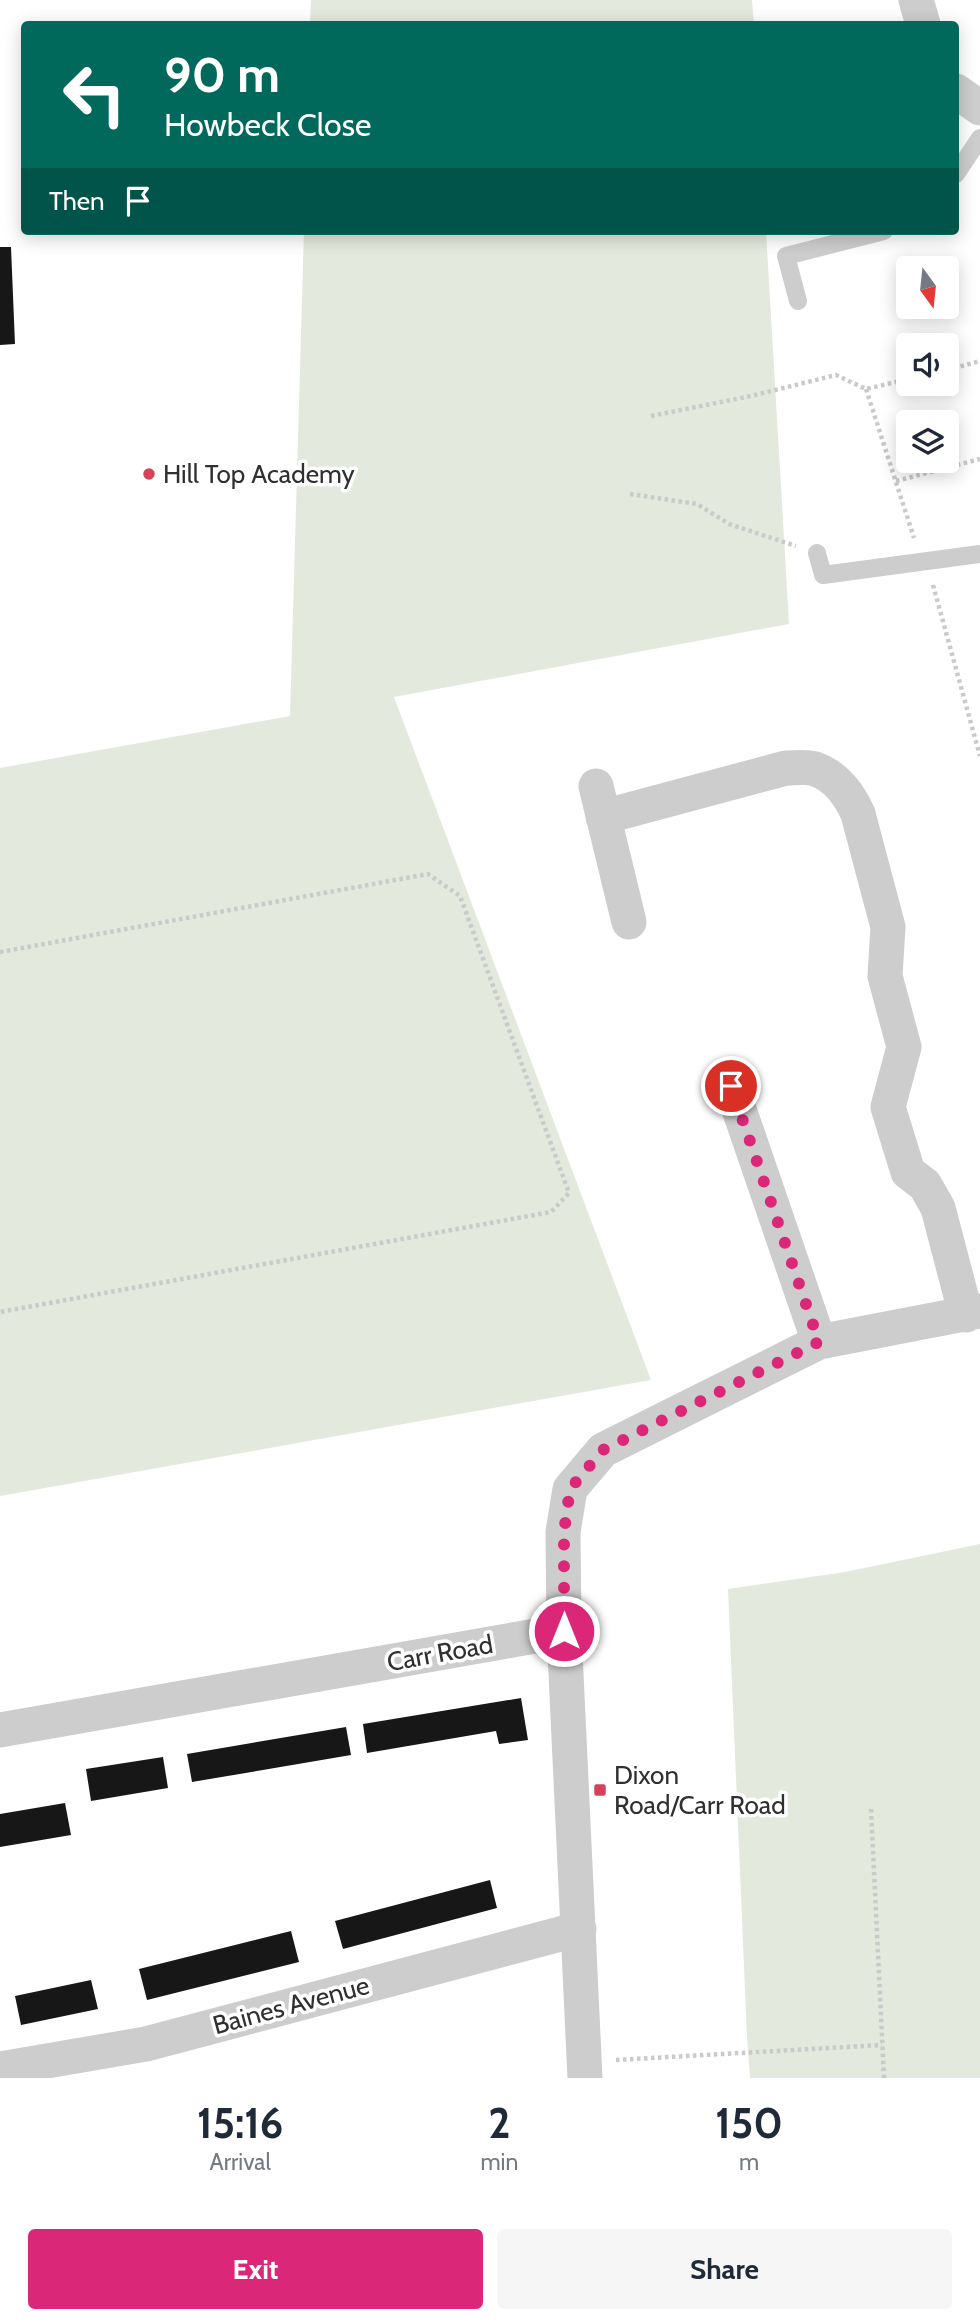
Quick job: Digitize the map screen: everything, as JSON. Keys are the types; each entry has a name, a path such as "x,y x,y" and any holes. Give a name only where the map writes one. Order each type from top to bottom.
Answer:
{"street":[{"path":"916,0 922,21"},
{"path":"959,93 980,108"},
{"path":"584,2070 564,1631 564,1532 570,1489 603,1450 819,1342 973,1313 938,1208 925,1185 908,1172 888,1107 904,1047 885,976 888,927 859,814 852,799 830,777 814,768 786,768 600,802 629,922"},
{"path":"731,1086 819,1342"},
{"name":"Carr Road","path":"0,1730 564,1631"},
{"name":"Baines Avenue","path":"0,2068 146,2044 579,1929"}],"lane":[{"path":"959,170 980,138"},
{"path":"797,301 786,256 868,235"},
{"path":"817,553 823,575 980,554"}],"path":[{"path":"959,367 980,361"},
{"path":"651,416 751,396 836,375 866,389 896,382"},
{"path":"896,481 980,459"},
{"path":"630,494 697,504 729,524 817,553"},
{"path":"0,952 428,874 460,896 569,1194 551,1212 0,1312"},
{"path":"871,1810 884,2078"},
{"path":"584,2070 882,2045"}],"shaded area":[{"path":"311,0 752,0 754,21 310,21"},
{"path":"304,235 766,235 789,624 394,697 651,1380 0,1496 0,768 290,716"},
{"path":"980,1544 980,2078 750,2078 728,1589 845,1572"}],"building":[{"path":"0,247 11,247 15,344 0,345"},
{"path":"521,1698 528,1740 499,1744 496,1731 367,1753 363,1724"},
{"path":"346,1727 351,1755 192,1782 187,1754"},
{"path":"163,1757 168,1788 91,1801 86,1769"},
{"path":"65,1803 71,1835 0,1847 0,1814"},
{"path":"490,1880 497,1908 343,1949 335,1921"},
{"path":"291,1931 299,1962 147,2000 139,1969"},
{"path":"91,1980 98,2009 21,2025 15,1996"}],"place":[{"name":"Hill Top Academy","path":"149,474"},
{"name":"Dixon Road/Carr Road","path":"600,1790"}],"route":[{"path":"564,1631 564,1532 570,1489 603,1450 819,1342 731,1086"}]}
